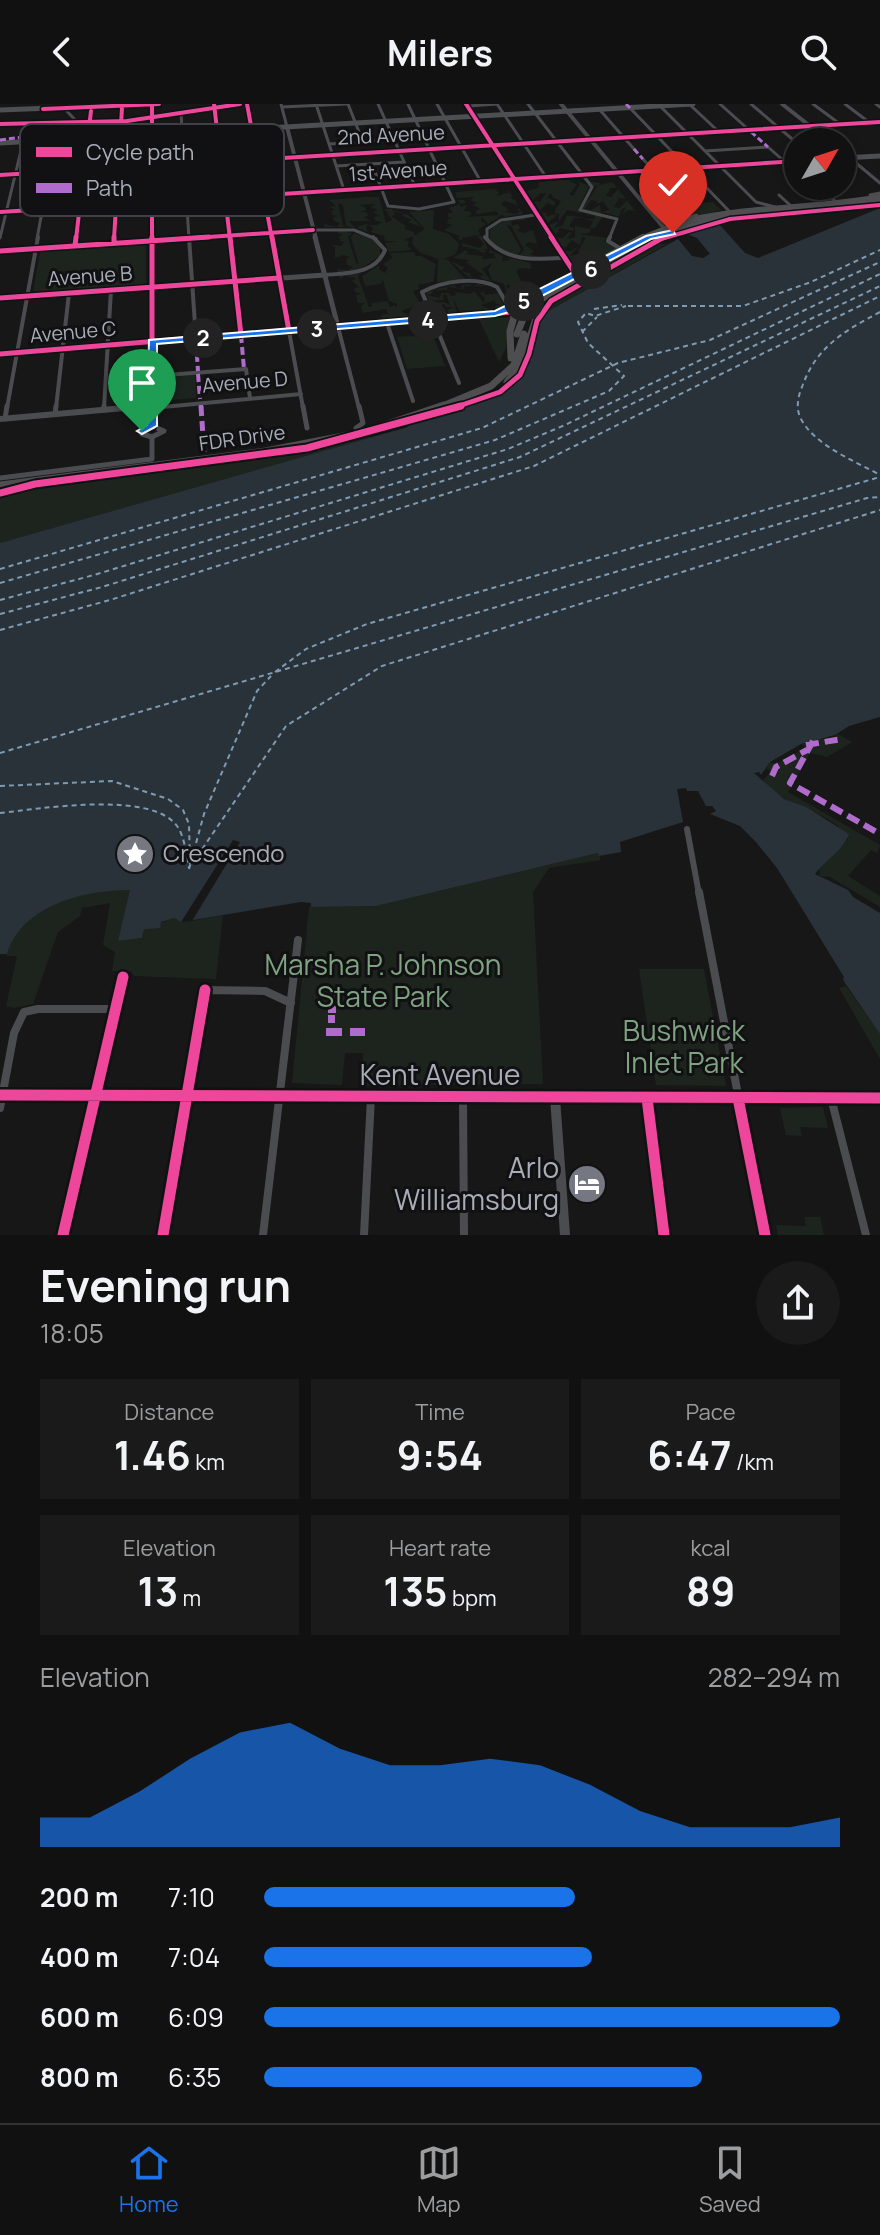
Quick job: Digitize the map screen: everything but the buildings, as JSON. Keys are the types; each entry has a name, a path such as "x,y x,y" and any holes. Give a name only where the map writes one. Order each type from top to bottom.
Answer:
{"highway":[{"path":"851,207 878,198"},
{"name":"FDR Drive","path":"804,209 878,198"},
{"name":"FDR Drive","path":"0,482 342,434 465,395 493,379 511,358 520,334 532,315 549,299 670,232 692,222 878,198"},
{"path":"727,214 804,209"},
{"path":"436,409 489,393 520,370 527,358 530,329 537,315 524,305"},
{"path":"511,311 511,358"},
{"name":"FDR Drive","path":"0,482 312,444 357,434 477,394 499,380 517,359 520,334"}],"main road":[{"path":"0,110 39,106 64,108 159,104"},
{"path":"100,124 240,104"},
{"path":"561,104 669,234"},
{"path":"595,104 599,109"},
{"path":"284,127 502,112 690,104"},
{"name":"2nd Avenue","path":"284,158 880,122"},
{"path":"0,124 85,124"},
{"path":"287,127 338,327"},
{"path":"0,143 20,142"},
{"path":"856,158 880,156"},
{"name":"1st Avenue","path":"284,194 784,162"},
{"name":"2nd Avenue","path":"0,175 20,174"},
{"name":"FDR Drive","path":"669,234 692,222 804,209 851,207"},
{"path":"661,228 677,222 727,214"},
{"name":"Avenue C","path":"575,276 661,228"},
{"path":"0,251 313,230"},
{"name":"Avenue C","path":"511,311 649,237 669,234"},
{"name":"Avenue C","path":"0,354 484,315 511,311 562,282"},
{"name":"Kent Avenue","path":"2,1095 880,1098"}],"street":[{"path":"7,110 10,104"},
{"path":"152,104 152,124"},
{"path":"247,104 251,124"},
{"path":"287,127 282,106 347,104 363,142"},
{"path":"378,104 415,186"},
{"path":"372,164 388,206 419,209 454,202 408,104"},
{"path":"437,104 481,182"},
{"path":"467,105 497,104 546,177"},
{"path":"528,104 592,189 580,210 617,219 608,241 621,249"},
{"path":"690,104 718,131"},
{"path":"720,104 749,130"},
{"path":"751,104 784,132"},
{"path":"782,104 810,126"},
{"path":"813,104 840,124"},
{"path":"845,104 870,123"},
{"path":"121,122 122,105"},
{"path":"316,105 344,190"},
{"path":"467,105 558,258 575,276"},
{"path":"659,105 750,196 763,205 843,201"},
{"path":"64,108 77,122"},
{"path":"630,108 727,214 677,222"},
{"path":"599,109 634,149"},
{"path":"181,113 183,124"},
{"path":"329,144 394,140"},
{"path":"705,151 768,147 784,161"},
{"path":"0,238 3,211 20,153"},
{"path":"643,159 653,170"},
{"path":"336,166 404,162"},
{"path":"856,163 880,183"},
{"path":"779,195 790,205"},
{"path":"532,215 494,223 486,231 486,239 493,247 513,256 558,258"},
{"path":"2,419 41,216"},
{"path":"75,246 79,216"},
{"path":"114,243 116,216"},
{"path":"151,216 152,426"},
{"path":"188,216 196,339"},
{"path":"228,216 241,335"},
{"path":"267,216 284,304"},
{"path":"313,230 359,231 379,240 385,250 382,259 367,268 325,275"},
{"name":"Avenue B","path":"0,298 325,275"},
{"path":"459,383 421,294 426,289 445,284 491,284 499,289 511,311"},
{"path":"104,410 111,290"},
{"path":"55,414 69,293"},
{"path":"387,323 413,401"},
{"path":"338,327 363,423 356,428"},
{"path":"289,331 307,428"},
{"path":"153,376 246,369 250,398"},
{"name":"Avenue D","path":"2,419 301,394"},
{"path":"152,426 164,431 152,437 142,433 152,426"},
{"path":"0,482 152,457 152,437"},
{"path":"687,829 765,1235"},
{"path":"263,1235 298,940"},
{"path":"63,1235 123,977"},
{"path":"163,1235 205,990 265,991 291,1003"},
{"path":"0,1108 11,1046 24,1012 33,1009 116,1009"},
{"path":"364,1235 371,1097"},
{"path":"463,1097 464,1235"},
{"path":"555,1098 565,1235"},
{"path":"647,1098 664,1235"},
{"path":"831,1098 866,1235"}],"green space":[{"path":"568,180 577,185 569,194 573,196 580,184 577,181 589,186 578,208 581,213 567,210 554,228 563,225 567,215 583,218 574,218 569,226 574,228 573,231 560,228 556,235 549,225 559,221 559,213 548,223 541,212 547,213 546,216 557,214 554,212 561,201 553,198 551,193 547,197 555,202 555,206 547,203 540,211 534,201 540,202 546,193 533,200 527,191 538,188 539,182"},
{"path":"587,181 599,185 613,182 617,188 611,188 606,196 611,197 618,189 626,199 619,198 614,207 620,208 627,200 635,211 628,210 622,215 626,207 619,217 602,212 609,210 603,201 597,204 597,201 591,200 585,209 591,210 600,205 601,214 582,209 598,185 593,187"},
{"path":"495,189 499,193 496,196 510,192 511,199 518,205 505,201 501,204 509,210 505,212 516,214 520,211 516,209 520,209 523,214 504,217 503,214 488,224 482,217 481,221 486,224 477,235 482,236 488,249 483,249 487,251 484,252 486,254 463,247 461,243 480,248 484,244 476,235 462,238 461,241 460,236 444,230 452,225 447,223 448,219 452,219 448,213 453,213 449,208 460,204 460,207 467,205 464,211 472,214 467,217 499,215 496,211 477,214 476,211 480,209 473,205 477,203 470,200 474,197 457,198 455,192"},
{"path":"379,197 386,223 392,220 385,209 403,213 393,212 395,215 391,216 406,226 404,229 414,232 414,236 425,229 409,212 434,210 433,229 449,234 459,244 456,254 444,259 466,280 437,282 438,259 421,253 412,244 413,236 404,240 409,241 408,246 412,250 389,252 385,243 398,241 385,241 384,236 371,232 373,228 369,225 382,222 374,217 380,216 373,212 378,210 371,207 375,204 359,205 365,207 366,210 361,212 367,212 368,216 364,217 370,221 349,221 355,228 346,226 343,205 338,203 343,226 346,227 337,227 340,223 333,217 338,216 332,215 331,211 335,210 330,207 336,206 329,200"},
{"path":"713,202 721,210 666,224 651,206"},
{"path":"404,213 421,227 408,222 412,220 402,216"},
{"path":"581,213 603,216 595,228 590,228 593,221 586,219 595,219 595,216"},
{"path":"525,217 526,220 511,221 512,226 518,224 520,228 517,231 524,233 533,230 537,244 529,242 525,245 534,251 530,254 541,258 520,255 524,249 511,226 507,225 521,249 518,255 500,249 490,239 490,230 498,224"},
{"path":"362,225 368,225 368,232 357,228"},
{"path":"575,226 591,229 589,233 579,234 607,238 604,241 617,248 576,267 586,262 587,256 581,255 573,261 577,262 574,265 565,251 579,246 570,256 581,253 578,251 586,238 582,237 580,245 572,240 564,249 556,237 563,238 569,232 572,233 567,239 575,237"},
{"path":"338,230 352,233 348,237 356,263 359,264 351,238 354,233 372,238 380,248 380,256 360,269 338,272 337,269 353,267 347,265 346,260 350,257 335,258 335,247 330,244 341,246 345,242 340,241 339,236 343,234 338,234"},
{"path":"146,244 146,286 33,292 40,252"},
{"path":"655,244 667,244 543,314 558,298"},
{"path":"465,250 469,252 465,254 483,256 482,259 497,258 493,256 495,253 489,253 490,250 503,256 502,261 510,260 506,257 530,263 532,269 520,268 516,271 522,283 515,287 516,292 508,284 506,287 510,291 506,291 504,284 492,280 488,270 492,263 482,269 491,281 480,279 484,275 465,262 468,260 453,258"},
{"path":"414,252 416,256 436,264 433,282 418,285 419,289 413,291 425,314 416,315 415,312 422,311 415,309 416,306 401,311 410,316 382,318 381,315 388,314 386,309 363,313 361,306 365,303 358,303 356,295 361,294 355,292 354,288 359,287 352,281 356,278 345,276 340,279 339,276 361,273 358,276 369,307 372,307 371,303 387,301 390,307 395,305 397,308 397,304 389,301 383,280 381,284 365,286 362,276 380,265 379,269 385,273 388,268 383,264 392,258 390,253"},
{"path":"451,261 464,267 462,271 471,274 470,277 462,272"},
{"path":"455,285 457,288 433,290 432,294 427,295 440,298 441,293 449,293 451,296 456,295 455,292 470,294 474,291 484,303 485,298 480,294 483,291 485,295 498,293 505,308 497,309 495,306 501,305 495,300 481,305 490,309 459,311 453,298 457,312 448,313 447,310 453,307 444,304 433,308 442,313 434,314 429,303 444,302 450,305 446,294 443,295 444,300 429,301 426,293 428,291"},
{"path":"510,317 506,348 499,362 479,319"},
{"path":"397,337 434,338 445,366 407,369"},
{"path":"195,375 196,398 160,401 157,386 160,385 160,378"},
{"path":"366,434 371,438 0,543 0,487"},
{"path":"838,734 852,742 827,757 810,753 788,792 880,845 877,853 871,850 848,876 880,896 880,907 830,877 820,876 819,869 848,839 841,829 832,821 782,797 763,780 772,771 766,769 770,762 775,764 807,748 801,744 809,743 812,739 833,739"},
{"name":"Marsha P. Johnson State Park","path":"598,853 601,860 549,868 533,892 543,1084 363,1085 363,1053 345,1053 342,1085 292,1083 309,907 376,906"},
{"path":"130,890 119,941 142,938 144,929 175,918 192,921 223,915 216,979 134,976 131,971 112,971 115,952 103,945 110,903 82,908 80,916 58,932 33,1004 14,1008 6,1006 17,956 6,956 13,939 25,924 39,913 75,897"},
{"name":"Bushwick Inlet Park","path":"639,969 704,969 726,1086 656,1085"},
{"path":"846,986 880,1034 880,1059 839,988"},
{"path":"823,1107 828,1128 800,1127 802,1136 786,1135 780,1108"},
{"path":"804,1217 820,1217 824,1235 778,1235 776,1225 806,1226"}],"shaded area":[{"path":"880,208 880,717 849,726 835,735 801,744 770,762 761,775 754,773 784,799 806,807 849,834 815,874 848,890 853,897 880,913 880,1034 843,980 777,868 740,826 710,814 716,811 712,806 706,806 698,791 687,791 686,788 677,789 683,822 620,842 621,852 599,856 598,853 376,906 311,907 311,903 301,902 181,922 175,918 161,922 160,928 144,929 142,938 118,941 130,890 94,893 75,897 41,912 26,923 7,954 0,954 0,543 408,427 405,422 488,398 516,380 527,367 536,328 543,314 678,239 692,256 703,258 710,254 697,238 687,234 719,224 745,253 758,258"}],"pier":[{"path":"233,840 240,842 192,921 181,922"}],"ferry route":[{"path":"628,306 743,306 811,282 880,250"},
{"path":"613,366 710,340 880,262"},
{"path":"0,600 94,575 508,449 565,425 880,274"},
{"path":"0,614 102,587 520,457 880,286"},
{"path":"0,630 110,600 534,466 880,296"},
{"path":"594,309 622,305"},
{"path":"583,331 578,322 586,313 595,316 626,306"},
{"path":"880,312 843,334 823,351 808,373 799,394 798,406 800,417 814,436 880,475"},
{"path":"583,331 597,317"},
{"path":"583,331 588,343 613,366"},
{"path":"0,569 482,428 613,366"},
{"path":"0,583 495,440 609,391 624,376 613,366"},
{"path":"275,672 306,649 367,624 880,477"},
{"path":"0,753 867,498 880,497"},
{"path":"192,864 286,726 382,666 880,510"},
{"path":"189,869 204,814 257,691 271,676"},
{"path":"0,786 112,781 168,799 183,810 189,824 190,864"},
{"path":"0,813 93,804 144,808 164,815 177,826 184,841 189,868"}],"marked path":[{"path":"626,104 630,108"},
{"path":"751,132 768,147"},
{"path":"0,140 20,137"},
{"path":"634,149 643,159"},
{"path":"241,335 244,369"},
{"path":"196,342 198,371"},
{"path":"198,374 200,399"},
{"path":"201,405 204,452"},
{"path":"806,745 842,739"},
{"path":"813,741 790,783 880,834"},
{"path":"772,776 776,767 807,750"},
{"path":"330,994 337,995"},
{"path":"328,1009 336,1009"},
{"path":"328,1019 335,1019"},
{"path":"326,1032 365,1032"}],"cycle path":[{"path":"152,104 152,124"},
{"path":"43,109 159,104"},
{"path":"214,104 216,124"},
{"path":"0,124 127,121 240,104"},
{"path":"247,104 251,124"},
{"path":"466,104 574,272 585,277 584,282"},
{"path":"121,124 122,108"},
{"path":"89,124 91,111"},
{"path":"284,158 880,122"},
{"path":"284,194 784,162"},
{"path":"0,175 20,174"},
{"path":"0,493 35,484 206,464 307,448 478,402 500,392 520,375 526,364 537,321 551,301 666,236 730,219 880,205"},
{"path":"0,212 20,211"},
{"path":"75,246 79,216"},
{"path":"114,243 116,216"},
{"path":"152,216 152,426"},
{"path":"227,216 241,335"},
{"path":"268,216 289,331"},
{"path":"0,251 313,230"},
{"path":"0,298 279,278"},
{"path":"0,354 512,312"},
{"path":"63,1235 123,977"},
{"path":"163,1235 205,990"},
{"path":"0,1095 880,1098"},
{"path":"647,1098 664,1235"},
{"path":"738,1098 765,1235"}],"place":[{"name":"Crescendo","path":"135,854"},
{"name":"Arlo Williamsburg","path":"587,1184"}],"route":[{"path":"142,431 152,426 152,342 495,314 583,273 649,237 673,233"}]}
